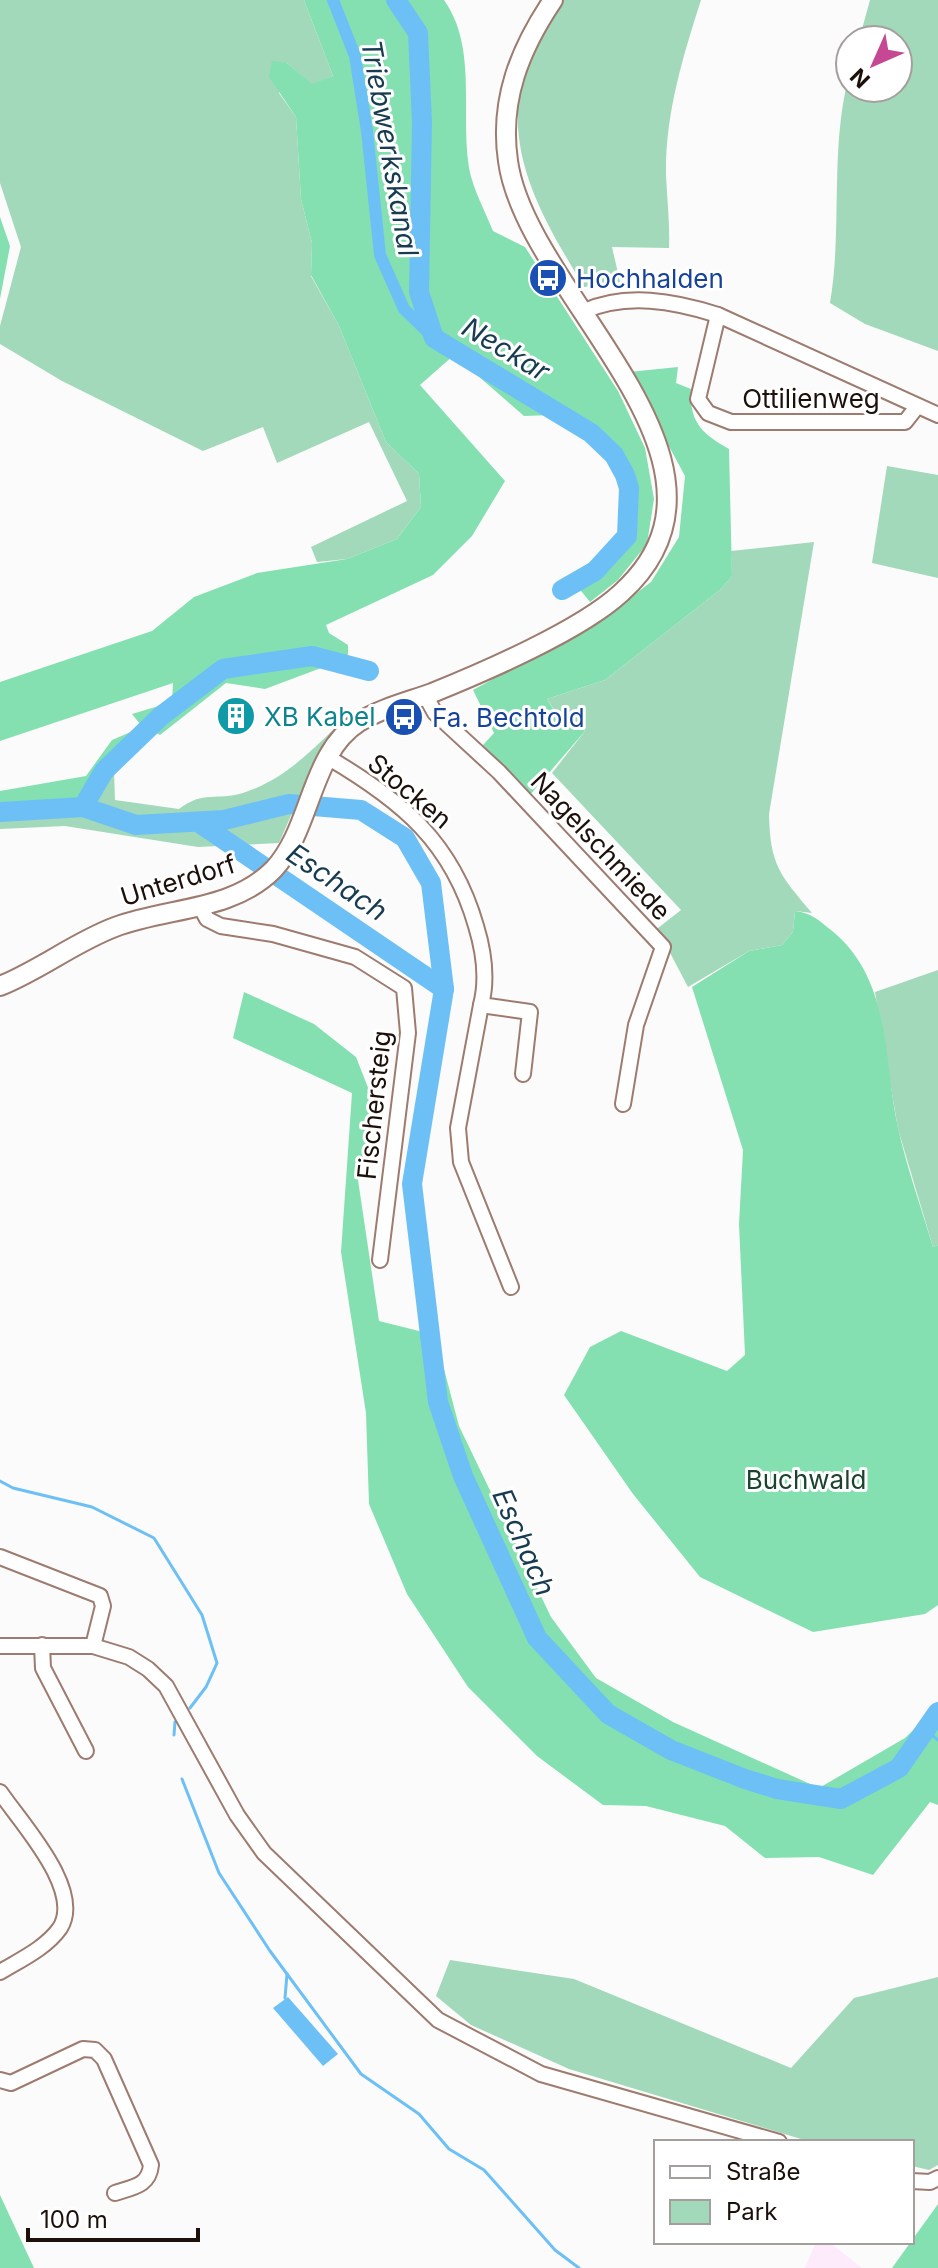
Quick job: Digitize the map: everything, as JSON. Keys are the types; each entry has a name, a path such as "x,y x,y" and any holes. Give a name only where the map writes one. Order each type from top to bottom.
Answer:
{"street":[{"name":"Unterdorf","path":"0,986 115,927 233,896 268,874 302,820 329,758 355,725 381,710 477,674 595,612 620,594 644,569 664,522 666,477 658,443 534,232 508,161 506,127 516,63 528,37 553,0"},
{"path":"582,312 618,300 681,303 718,315 916,408 938,415"},
{"name":"Ottilienweg","path":"718,315 698,399 717,418 745,423 905,422 916,408"},
{"name":"Nagelschmiede","path":"425,695 435,713 499,772 663,947 636,1025 623,1104"},
{"name":"Stocken","path":"329,758 395,802 427,830 449,859 468,899 484,951 485,989 458,1128 461,1162 511,1287"},
{"name":"Fischersteig","path":"200,906 207,919 221,926 273,934 355,957 404,988 408,1033 380,1260"},
{"path":"481,1005 530,1012 523,1074"},
{"path":"0,1557 100,1596 103,1606 93,1646"},
{"path":"42,1645 43,1668 86,1751"},
{"path":"0,1646 93,1646 129,1657 148,1669 166,1686 237,1815 264,1853 438,2020 541,2074 772,2140"},
{"path":"0,1792 60,1879 66,1908 60,1927 40,1947 0,1972"},
{"path":"0,2080 11,2083 83,2049 95,2050 104,2059 151,2165 150,2176 143,2184 115,2193"},
{"path":"914,2181 930,2182 938,2178"}],"shaded area":[{"path":"815,2244 832,2244 862,2268 805,2268"}],"green space":[{"path":"0,0 304,0 333,76 312,85 287,63 279,93 296,117 301,199 312,243 311,276 339,326 386,442 419,474 421,507 397,539 347,559 317,562 311,547 407,501 369,422 277,463 263,427 203,451 62,381 0,344 0,326 21,247 0,183"},
{"path":"304,0 444,0 461,39 469,168 476,192 493,231 525,247 618,391 645,448 654,499 647,544 618,580 590,602 573,581 598,564 622,539 628,506 617,468 600,445 554,415 524,416 454,355 420,385 505,481 472,536 433,575 326,625 329,633 348,645 348,664 321,668 265,689 226,683 160,735 140,724 132,714 172,702 173,683 0,741 0,682 152,631 194,597 257,573 347,559 397,539 421,507 419,474 386,442 339,326 311,275 312,243 301,199 296,117 269,77 272,61 287,63 312,84 333,76"},
{"path":"561,0 701,0 682,64 666,153 669,248 612,247 620,282 584,287 538,203 520,146 518,117 521,86 530,53"},
{"path":"870,0 938,0 938,351 865,324 830,303 843,104 914,104 914,24 863,24"},
{"path":"0,217 10,246 0,299"},
{"path":"678,367 676,383 691,389 692,410 699,426 729,449 732,576 721,589 605,680 547,699 555,712 585,731 529,796 483,745 494,733 473,690 601,620 651,582 679,537 685,476 629,372"},
{"path":"887,466 938,475 938,578 872,563"},
{"path":"814,542 769,814 772,846 779,868 812,913 795,911 793,932 782,945 749,951 688,987 667,947 653,932 681,910 552,773 585,731 555,711 547,699 605,680 721,589 732,576 731,551"},
{"path":"338,725 310,772 279,843 198,847 65,826 0,829 0,808 82,800 114,771 115,800 179,809 203,798 243,793 283,773"},
{"path":"133,731 146,743 82,800 0,808 0,791 86,776 112,740"},
{"name":"Buchwald","path":"795,911 810,915 831,930 851,950 865,972 882,1022 893,1102 910,1173 933,1247 938,1245 938,1605 925,1614 813,1632 700,1577 633,1494 564,1395 590,1347 621,1331 727,1371 745,1355 739,1224 743,1150 692,987 749,951 782,945 793,932"},
{"path":"938,970 938,1245 933,1247 898,1129 875,992"},
{"path":"244,992 314,1024 356,1057 374,1103 358,1180 379,1321 435,1335 459,1426 551,1617 596,1678 673,1722 819,1788 905,1738 938,1706 938,1805 930,1802 873,1875 819,1857 765,1858 725,1826 646,1806 603,1805 537,1756 468,1687 407,1594 369,1504 366,1413 341,1252 352,1093 233,1038"},
{"path":"450,1960 574,1979 791,2068 854,1998 938,1977 938,2165 929,2170 914,2166 914,2140 804,2140 569,2069 471,2025 436,1996"},
{"path":"0,2195 34,2268 0,2268"},
{"path":"938,2204 938,2268 892,2268 909,2244 914,2244 914,2237"}],"water":[{"path":"288,1997 338,2054 323,2066 273,2008"}],"waterway":[{"name":"Triebwerkskanal","path":"333,0 355,56 367,131 380,255 404,309 434,338"},
{"name":"Neckar","path":"396,0 418,33 422,123 419,292 434,338 591,433 614,455 629,488 627,536 595,571 562,590"},
{"name":"Neckar","path":"0,812 83,807 104,771 161,716 223,669 312,656 369,671"},
{"name":"Eschach","path":"83,807 136,825 224,820 289,804 361,810 405,838 431,883 444,989 412,1184 438,1402 463,1476 537,1638 608,1714 671,1750 745,1779 777,1789 841,1799 899,1768 938,1712"},
{"name":"Eschach","path":"198,822 444,989"},
{"path":"0,1481 13,1488 92,1507 154,1538 202,1615 217,1663 206,1687 190,1708"},
{"path":"174,1735 175,1722"},
{"path":"927,1731 938,1740"},
{"path":"182,1779 219,1873 270,1951 361,2074 419,2114 449,2149 484,2170 555,2250 579,2268"},
{"path":"285,1998 287,1974"}],"place":[{"name":"Hochhalden","path":"548,278"},
{"name":"XB Kabel","path":"236,716"},
{"name":"Fa. Bechtold","path":"404,717"}]}
